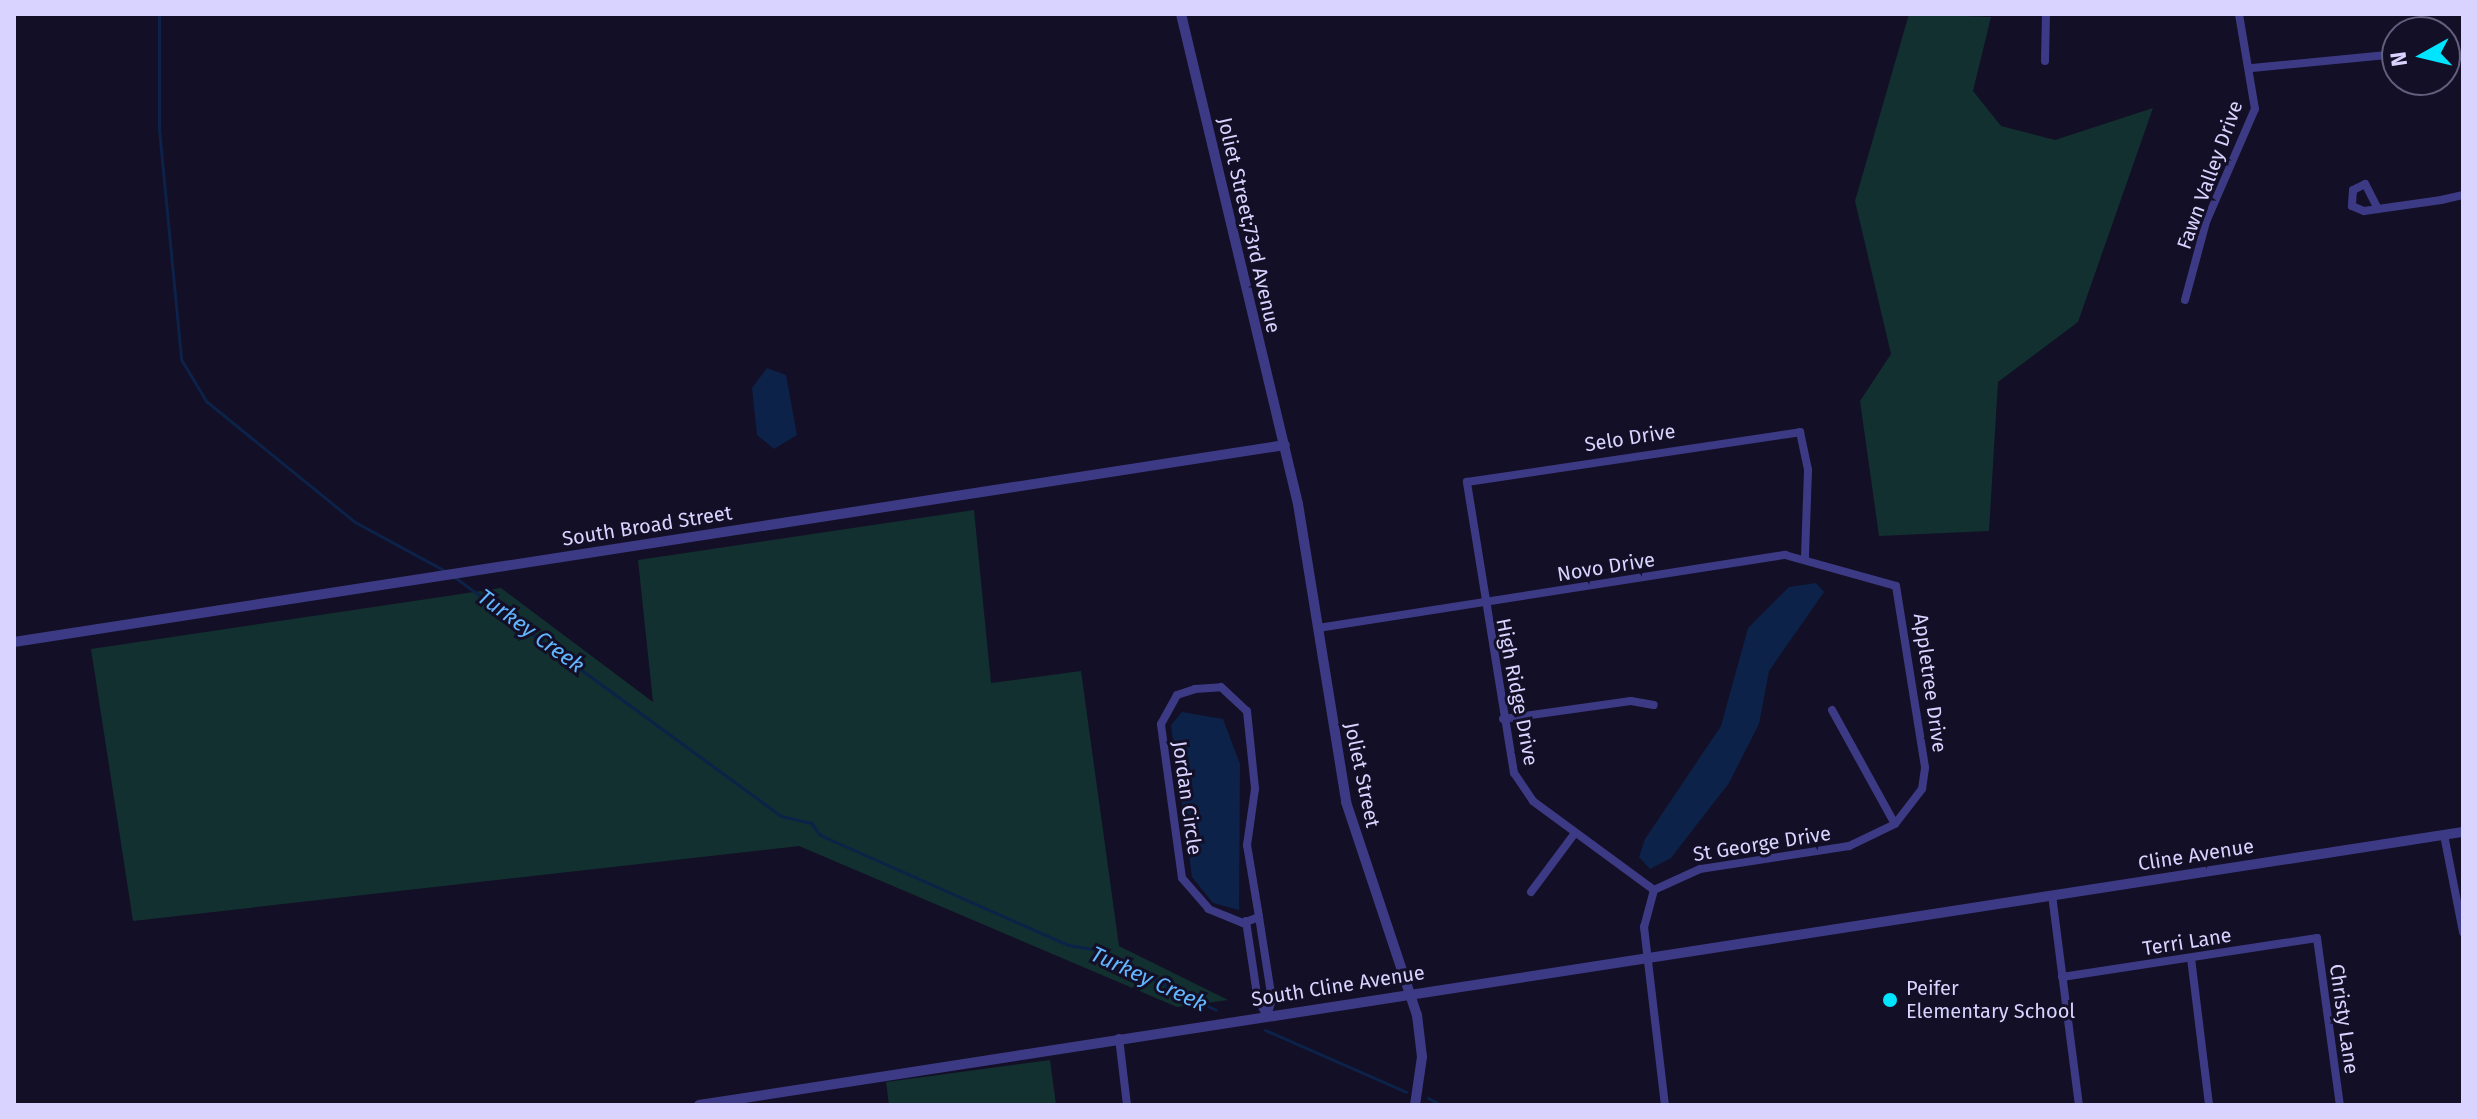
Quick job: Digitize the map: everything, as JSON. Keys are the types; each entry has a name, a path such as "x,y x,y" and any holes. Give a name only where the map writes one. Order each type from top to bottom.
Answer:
{"street":[{"name":"Joliet Street;73rd Avenue","path":"1181,14 1285,445"},
{"path":"2045,61 2046,14"},
{"name":"Fawn Valley Drive","path":"2185,300 2206,222 2255,109 2252,68 2239,14"},
{"path":"2252,68 2381,56"},
{"path":"2378,209 2463,195"},
{"name":"Selo Drive","path":"1467,482 1800,432 1808,470 1805,557"},
{"name":"South Broad Street","path":"14,642 1285,445"},
{"name":"Joliet Street","path":"1285,445 1346,802 1411,994 1422,1057 1415,1105"},
{"name":"High Ridge Drive","path":"1467,482 1514,773 1533,801 1654,890"},
{"name":"Novo Drive","path":"1318,628 1805,557 1896,586"},
{"name":"Appletree Drive","path":"1895,824 1914,808 1925,768 1896,586"},
{"name":"Jordan Circle","path":"1246,921 1209,909 1182,878 1161,724 1177,695 1195,689 1221,687 1247,711 1255,789 1247,845 1272,1000 1267,1015"},
{"path":"1503,719 1631,701 1654,705"},
{"path":"1832,710 1895,824"},
{"name":"St George Drive","path":"1654,890 1700,869 1849,846 1895,824"},
{"name":"Cline Avenue","path":"1935,913 2463,832"},
{"path":"1531,892 1575,833"},
{"path":"2444,835 2461,927"},
{"path":"1654,890 1646,907 1646,956 1665,1105"},
{"path":"2052,895 2079,1105"},
{"name":"South Cline Avenue","path":"699,1105 1935,913"},
{"path":"1259,917 1246,921 1267,1015"},
{"name":"Terri Lane","path":"2062,977 2317,938"},
{"name":"Christy Lane","path":"2317,938 2340,1105"},
{"path":"2191,958 2209,1105"},
{"path":"1119,1038 1127,1105"}],"green space":[{"path":"1909,14 1991,17 1973,91 2001,126 2055,140 2153,108 2078,322 1998,382 1989,531 1879,536 1860,401 1891,354 1855,201"},
{"path":"974,510 991,683 1081,671 1119,946 1228,1000 1177,1007 799,846 133,921 91,649 501,588 653,702 638,560"},
{"path":"1050,1060 1056,1105 889,1105 886,1082"}],"water":[{"path":"767,368 786,375 797,435 774,449 757,435 752,388"},
{"path":"1816,583 1824,592 1769,671 1759,724 1729,783 1671,858 1650,869 1639,857 1645,839 1721,726 1748,628 1789,587"},
{"path":"1182,712 1223,719 1240,764 1239,910 1213,903 1192,877 1171,725"}],"waterway":[{"path":"159,14 159,129 181,359 206,401 355,522 447,572"},
{"name":"Turkey Creek","path":"453,576 781,816 811,823 820,835 1068,945 1093,949 1216,1010"},
{"name":"Turkey Creek","path":"1265,1030 1406,1092"},
{"name":"Turkey Creek","path":"1428,1098 1441,1105"}],"place":[{"name":"Peifer Elementary School","path":"1890,1000"}]}
